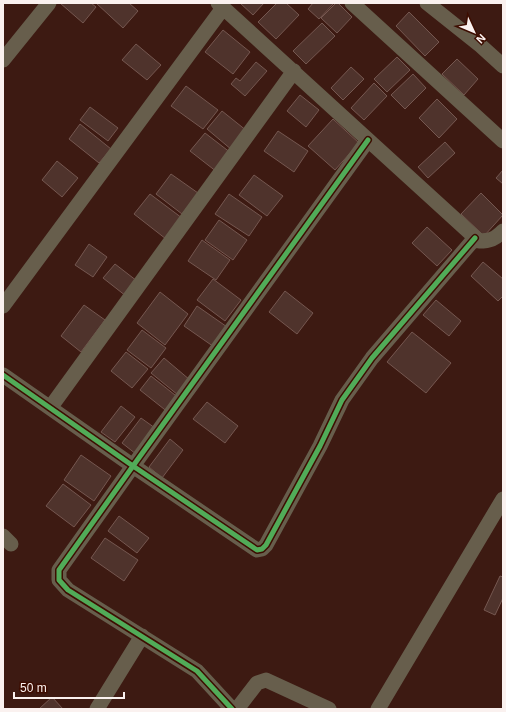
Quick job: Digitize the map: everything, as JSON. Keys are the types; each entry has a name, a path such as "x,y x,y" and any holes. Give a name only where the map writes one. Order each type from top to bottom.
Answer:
{"street":[{"path":"3,60 49,3"},
{"path":"352,3 503,141"},
{"path":"427,3 481,46 503,66"},
{"path":"3,306 220,6 475,238 479,241 488,241 496,238 503,231"},
{"path":"50,408 294,72"},
{"path":"232,709 197,671 68,590 59,580 59,570 132,466 368,140"},
{"path":"3,375 132,466 257,550 262,549 266,545 342,400 372,358 475,238"},
{"path":"378,709 503,499"},
{"path":"96,709 142,636"},
{"path":"237,709 257,683 266,680 329,709"}],"building":[{"path":"60,3 91,3 96,7 83,23"},
{"path":"96,3 129,3 138,11 123,28"},
{"path":"240,3 264,3 253,15"},
{"path":"277,3 286,3 299,15 276,39 258,22"},
{"path":"313,3 334,3 319,19 308,9"},
{"path":"336,3 338,3 352,17 337,33 321,18"},
{"path":"409,12 439,42 425,56 396,26"},
{"path":"322,23 335,36 306,64 293,51"},
{"path":"223,30 250,52 233,74 205,52"},
{"path":"136,44 161,65 147,80 122,60"},
{"path":"397,57 410,70 387,92 374,79"},
{"path":"457,59 478,79 464,95 442,74"},
{"path":"256,62 267,71 245,96 231,84 236,78 240,81"},
{"path":"351,67 364,79 343,100 331,88"},
{"path":"413,74 426,88 405,109 391,95"},
{"path":"374,83 387,96 364,120 351,108"},
{"path":"186,86 218,110 203,129 171,106"},
{"path":"300,95 319,110 306,127 287,111"},
{"path":"437,99 457,119 439,138 419,118"},
{"path":"90,107 118,128 108,141 80,120"},
{"path":"222,111 247,131 232,150 207,129"},
{"path":"333,119 359,143 335,170 308,146"},
{"path":"80,124 111,149 99,163 69,139"},
{"path":"278,131 308,151 294,172 264,151"},
{"path":"205,133 231,153 217,172 190,151"},
{"path":"445,142 455,153 428,178 418,167"},
{"path":"57,161 78,178 62,197 42,180"},
{"path":"503,170 503,184 496,178"},
{"path":"171,174 198,193 182,214 156,194"},
{"path":"254,175 283,196 267,216 239,195"},
{"path":"481,193 503,215 484,236 461,214"},
{"path":"150,194 182,218 166,239 134,214"},
{"path":"229,194 262,217 249,236 215,214"},
{"path":"219,220 247,240 233,260 205,240"},
{"path":"427,227 452,250 437,266 412,243"},
{"path":"202,240 230,260 216,280 188,261"},
{"path":"89,244 107,257 93,277 75,265"},
{"path":"483,262 503,279 503,296 498,301 471,276"},
{"path":"115,264 137,281 126,296 103,278"},
{"path":"213,279 241,300 225,321 197,300"},
{"path":"285,291 313,313 297,334 269,312"},
{"path":"160,292 188,314 165,345 137,323"},
{"path":"436,300 461,321 449,336 423,315"},
{"path":"84,305 105,320 81,352 61,336"},
{"path":"197,306 230,329 217,349 184,326"},
{"path":"142,330 166,348 151,368 127,350"},
{"path":"412,332 451,363 426,393 387,362"},
{"path":"126,352 148,369 132,388 111,371"},
{"path":"164,358 190,380 178,395 151,373"},
{"path":"151,376 180,399 169,413 140,390"},
{"path":"207,402 238,426 225,443 193,419"},
{"path":"121,406 135,417 115,442 101,432"},
{"path":"141,418 155,428 136,454 122,443"},
{"path":"170,439 183,450 162,478 149,467"},
{"path":"81,455 111,476 94,501 64,480"},
{"path":"63,484 91,505 74,527 46,506"},
{"path":"119,516 149,538 137,553 108,531"},
{"path":"105,538 138,560 124,581 91,558"},
{"path":"500,576 503,577 503,598 495,615 484,610"},
{"path":"52,697 63,709 39,709"}],"cycle path":[{"path":"232,709 197,671 68,590 59,580 59,570 368,140"},
{"path":"3,375 257,550 262,549 266,545 320,446 342,400 372,358 475,238"}]}
